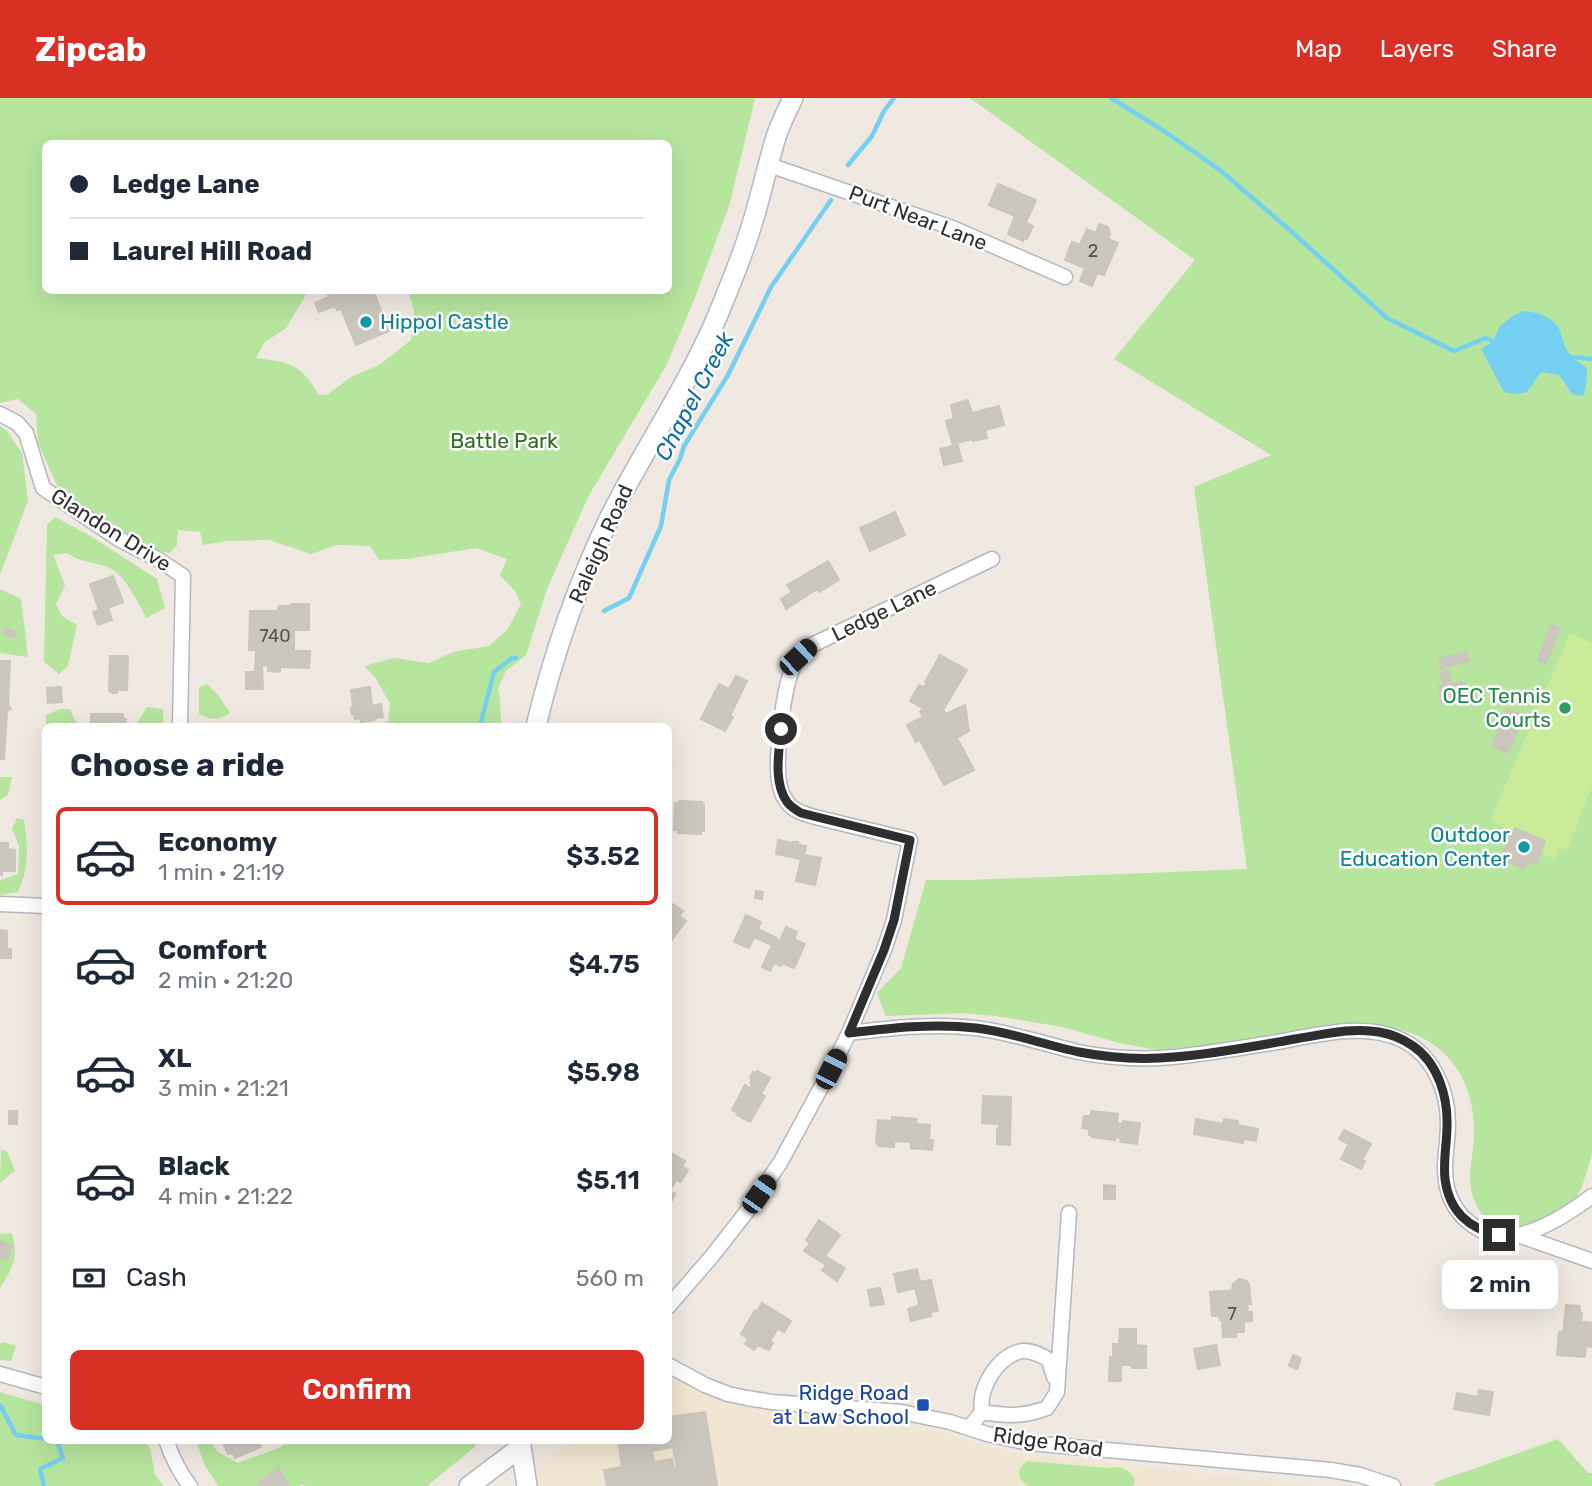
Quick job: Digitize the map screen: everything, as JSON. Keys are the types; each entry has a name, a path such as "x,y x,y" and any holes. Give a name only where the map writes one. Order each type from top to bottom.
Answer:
{"main road":[{"name":"Raleigh Road","path":"537,723 561,639 583,578 609,519 695,363 739,264 776,136 779,98"},
{"name":"Raleigh Road","path":"776,136 793,98"},
{"path":"469,1486 521,1444"},
{"path":"523,1444 527,1486"}],"street":[{"name":"Purt Near Lane","path":"769,165 950,227 1065,277"},
{"name":"Glandon Drive","path":"0,414 17,423 26,433 43,488 117,538 183,576 180,723"},
{"name":"Ledge Lane","path":"849,1033 894,920 910,840 801,813 788,804 780,788 778,767 783,709 792,668 798,657 810,646 992,559"},
{"path":"0,905 42,906"},
{"path":"672,1302 748,1210 780,1163 849,1033 909,1026 965,1027 1004,1033 1079,1052 1150,1059 1349,1031 1390,1035 1415,1048 1425,1057 1441,1084 1448,1124 1445,1180 1451,1202 1457,1210 1478,1229 1499,1235 1518,1235 1592,1261"},
{"path":"1518,1235 1559,1217 1592,1196"},
{"path":"982,1412 1013,1416 1035,1412 1047,1408 1057,1392 1069,1213"},
{"path":"970,1429 982,1412 980,1403 989,1379 998,1366 1011,1355 1025,1350 1049,1360 1057,1392"},
{"name":"Ridge Road","path":"672,1367 705,1385 747,1398 901,1412 1029,1443 1331,1470 1360,1475 1393,1486"},
{"path":"0,1374 42,1386"},
{"path":"168,1444 190,1486"}],"shaded area":[{"path":"672,1374 756,1404 940,1432 1010,1452 1314,1486 519,1486 566,1444 672,1444"}],"green space":[{"name":"Battle Park","path":"0,98 755,98 730,203 695,298 666,366 589,495 547,589 526,655 506,671 498,689 501,723 384,723 388,721 390,704 375,677 364,666 394,658 429,663 453,652 489,646 507,630 521,604 515,591 500,575 507,559 476,548 407,559 379,560 370,546 337,545 311,554 269,540 227,541 203,545 200,532 178,530 177,545 170,553 157,551 76,504 57,485 38,443 36,414 18,399 0,403"},
{"path":"970,98 1592,98 1592,1155 1579,1194 1564,1210 1527,1228 1514,1231 1496,1226 1482,1215 1471,1188 1474,1127 1467,1089 1449,1058 1436,1046 1403,1030 1383,1027 1180,1054 1119,1043 1062,1027 996,1016 964,1013 886,1016 877,993 901,968 926,880 1247,869 1194,487 1271,455 1114,359 1195,260"},
{"path":"0,426 7,431 22,453 28,501 0,575"},
{"path":"55,517 89,535 157,579 165,608 146,618 131,590 115,571 67,553 53,555 65,586 56,604 62,616 77,625 68,666 59,674 44,662 47,525"},
{"path":"0,589 21,599 28,657 0,653"},
{"name":"OEC Tennis Courts","path":"1570,633 1592,643 1592,787 1567,850 1559,847 1554,860 1491,819"},
{"path":"207,684 230,713 215,719 199,714 199,687"},
{"path":"147,707 163,709 163,723 137,723"},
{"path":"60,709 70,709 77,723 46,723 46,715"},
{"path":"0,777 12,777 8,795 0,800"},
{"path":"17,818 24,820 27,857 24,875 18,892 0,895 0,880 18,874 19,846 12,829"},
{"path":"1,1149 7,1152 15,1170 0,1183"},
{"path":"12,1233 15,1256 0,1288 0,1234"},
{"path":"0,1343 16,1346 11,1361 0,1360"},
{"path":"0,1392 42,1404 42,1444 147,1444 155,1475 164,1486 0,1486"},
{"path":"1558,1439 1588,1473 1592,1473 1592,1486 1436,1486 1433,1483"},
{"path":"197,1444 211,1444 218,1452 238,1463 285,1444 476,1444 427,1486 218,1486 204,1464"},
{"path":"1027,1461 1121,1467 1131,1473 1135,1480 1133,1486 1028,1486 1019,1474"}],"water":[{"path":"1524,311 1543,315 1555,323 1567,350 1587,368 1583,396 1572,394 1559,375 1541,372 1527,392 1504,392 1481,349 1493,342 1500,326"}],"building":[{"path":"998,184 1036,200 1026,223 1033,226 1027,239 1024,238 1023,241 1008,234 1015,216 989,205"},
{"path":"1099,224 1108,227 1108,239 1118,243 1104,275 1097,273 1092,286 1080,281 1085,268 1065,260 1072,242 1080,245 1087,229 1096,233"},
{"name":"Hippol Castle","path":"328,294 375,294 389,331 356,345 341,309 337,310 335,306 319,312 315,303 329,297"},
{"path":"968,400 972,413 999,406 1004,425 985,430 987,438 957,443 962,461 944,465 940,449 953,446 946,421 954,419 951,405"},
{"path":"895,512 905,535 870,551 860,528"},
{"path":"828,561 839,580 819,592 817,589 786,609 781,599 792,592 787,585"},
{"path":"113,576 123,602 108,608 112,620 98,625 93,612 99,610 90,584"},
{"path":"309,604 309,630 294,630 294,651 310,651 309,668 280,667 280,672 268,671 268,666 262,665 263,689 246,689 246,672 255,672 256,650 249,650 250,611 278,611 279,606"},
{"path":"1551,625 1560,629 1546,663 1538,660"},
{"path":"5,628 15,632 14,637 3,634"},
{"path":"1466,652 1469,661 1441,669 1439,659"},
{"path":"940,655 967,670 943,710 946,714 965,705 969,731 957,738 974,770 944,785 920,740 916,742 907,725 923,717 920,712 923,708 910,701 919,685 924,687 927,684 925,682"},
{"path":"110,656 128,656 127,690 117,690 117,693 109,691"},
{"path":"0,661 10,661 8,707 11,709 7,711 4,759 0,759"},
{"path":"1449,671 1451,682 1443,683 1441,673"},
{"path":"736,676 747,681 725,731 701,719 719,684 729,689"},
{"path":"1465,682 1467,698 1441,702 1439,686"},
{"path":"61,687 62,702 48,703 47,688"},
{"path":"370,687 372,706 381,704 383,717 361,722 360,718 355,719 352,714 351,690"},
{"path":"1507,709 1516,713 1507,735 1498,731"},
{"path":"1516,713 1523,716 1508,753 1501,750 1507,736 1505,734 1507,735"},
{"path":"91,714 123,714 123,719 126,719 125,723 91,723"},
{"path":"1498,732 1507,736 1501,750 1493,746"},
{"path":"679,801 704,804 704,831 701,831 701,834 678,833 678,830 674,830 675,803"},
{"name":"Outdoor Education Center","path":"1515,828 1545,841 1536,864 1528,861 1524,869 1509,862 1510,859 1502,855"},
{"path":"778,840 798,842 797,844 806,846 804,855 821,858 815,885 796,881 801,859 776,854"},
{"path":"0,843 8,843 8,849 15,850 15,871 2,871 2,875 0,875"},
{"path":"756,891 763,892 762,899 755,898"},
{"path":"672,905 683,911 679,916 686,921 672,940"},
{"path":"746,915 761,922 758,929 780,941 786,927 797,932 794,939 805,944 794,968 782,963 781,966 774,963 770,971 762,967 772,945 754,937 749,948 734,942"},
{"path":"0,930 7,931 7,949 11,949 11,958 0,958"},
{"path":"757,1071 770,1078 761,1094 765,1096 750,1122 732,1110 745,1085 750,1088 752,1085 750,1078 753,1072"},
{"path":"983,1096 1011,1097 1010,1145 997,1144 999,1124 982,1123"},
{"path":"9,1111 17,1111 17,1124 9,1124"},
{"path":"1091,1111 1118,1114 1117,1123 1140,1123 1137,1144 1120,1142 1121,1138 1115,1137 1115,1140 1089,1135 1089,1129 1082,1128 1084,1116 1091,1116"},
{"path":"892,1117 917,1119 916,1124 930,1125 929,1140 933,1140 932,1150 911,1148 911,1142 894,1141 894,1147 878,1146 878,1120 892,1121"},
{"path":"1196,1119 1223,1124 1224,1119 1238,1121 1237,1125 1258,1129 1256,1141 1244,1139 1243,1143 1194,1134"},
{"path":"1344,1130 1371,1144 1362,1160 1365,1161 1361,1169 1341,1159 1349,1144 1339,1139"},
{"path":"672,1154 685,1161 682,1167 688,1170 681,1182 676,1180 672,1187"},
{"path":"1104,1185 1115,1186 1115,1199 1104,1199"},
{"path":"819,1220 840,1235 825,1256 845,1268 837,1281 822,1270 826,1265 804,1251 810,1243 806,1240"},
{"path":"0,1241 12,1246 7,1260 0,1258"},
{"path":"917,1269 920,1282 931,1280 938,1311 931,1312 931,1316 911,1321 908,1309 918,1306 919,1303 915,1288 898,1292 894,1274"},
{"path":"1239,1279 1247,1281 1249,1285 1251,1304 1247,1304 1248,1312 1243,1306 1243,1294 1237,1295 1237,1290 1232,1290 1233,1284"},
{"path":"880,1288 884,1304 871,1306 868,1290"},
{"path":"1237,1290 1237,1295 1243,1294 1246,1312 1252,1312 1252,1321 1244,1322 1244,1332 1236,1332 1236,1337 1223,1337 1222,1320 1219,1316 1212,1316 1210,1292"},
{"path":"762,1303 791,1321 784,1332 778,1328 770,1341 773,1343 769,1350 758,1345 754,1350 745,1344 748,1339 741,1334"},
{"path":"1566,1305 1580,1306 1581,1322 1592,1323 1592,1347 1586,1346 1585,1357 1557,1355 1559,1332 1563,1332"},
{"path":"1120,1329 1136,1329 1136,1345 1146,1346 1146,1368 1121,1365 1121,1381 1109,1381 1110,1357 1113,1358 1113,1344 1119,1344"},
{"path":"1216,1345 1220,1365 1198,1369 1194,1349"},
{"path":"1293,1355 1301,1358 1297,1369 1289,1366"},
{"path":"1479,1390 1493,1392 1489,1415 1454,1409 1457,1393 1478,1397"},
{"path":"705,1412 717,1486 607,1486 604,1470 622,1467 619,1445 672,1444 672,1416","holes":["673,1447 677,1469 674,1470 672,1459 654,1462 652,1451"]},
{"path":"223,1444 260,1444 261,1447 235,1458 233,1453 228,1454"},
{"path":"278,1468 289,1484 287,1486 260,1486 258,1483"}],"waterway":[{"name":"Chapel Creek","path":"848,165 872,136 884,111 894,98"},
{"path":"1111,98 1220,170 1387,318 1454,351 1486,338 1497,343"},
{"name":"Chapel Creek","path":"604,611 629,598 661,526 669,480 684,446 728,375 771,287 831,200"},
{"path":"1570,357 1592,359"},
{"name":"Chapel Creek","path":"481,723 494,672 512,658 516,658"},
{"path":"0,1405 16,1435 42,1438"},
{"path":"44,1486 40,1469 63,1458 58,1444"}],"place":[{"name":"Hippol Castle","path":"366,322"},
{"name":"OEC Tennis Courts","path":"1565,708"},
{"name":"Outdoor Education Center","path":"1524,847"},
{"name":"Ridge Road at Law School","path":"923,1405"}],"route":[{"path":"781,729 778,767 780,788 788,804 801,813 910,840 894,920 849,1033 943,1025 1004,1033 1103,1056 1150,1059 1349,1031 1390,1035 1403,1040 1425,1057 1441,1084 1448,1124 1445,1180 1451,1202 1471,1225 1499,1235"}]}
